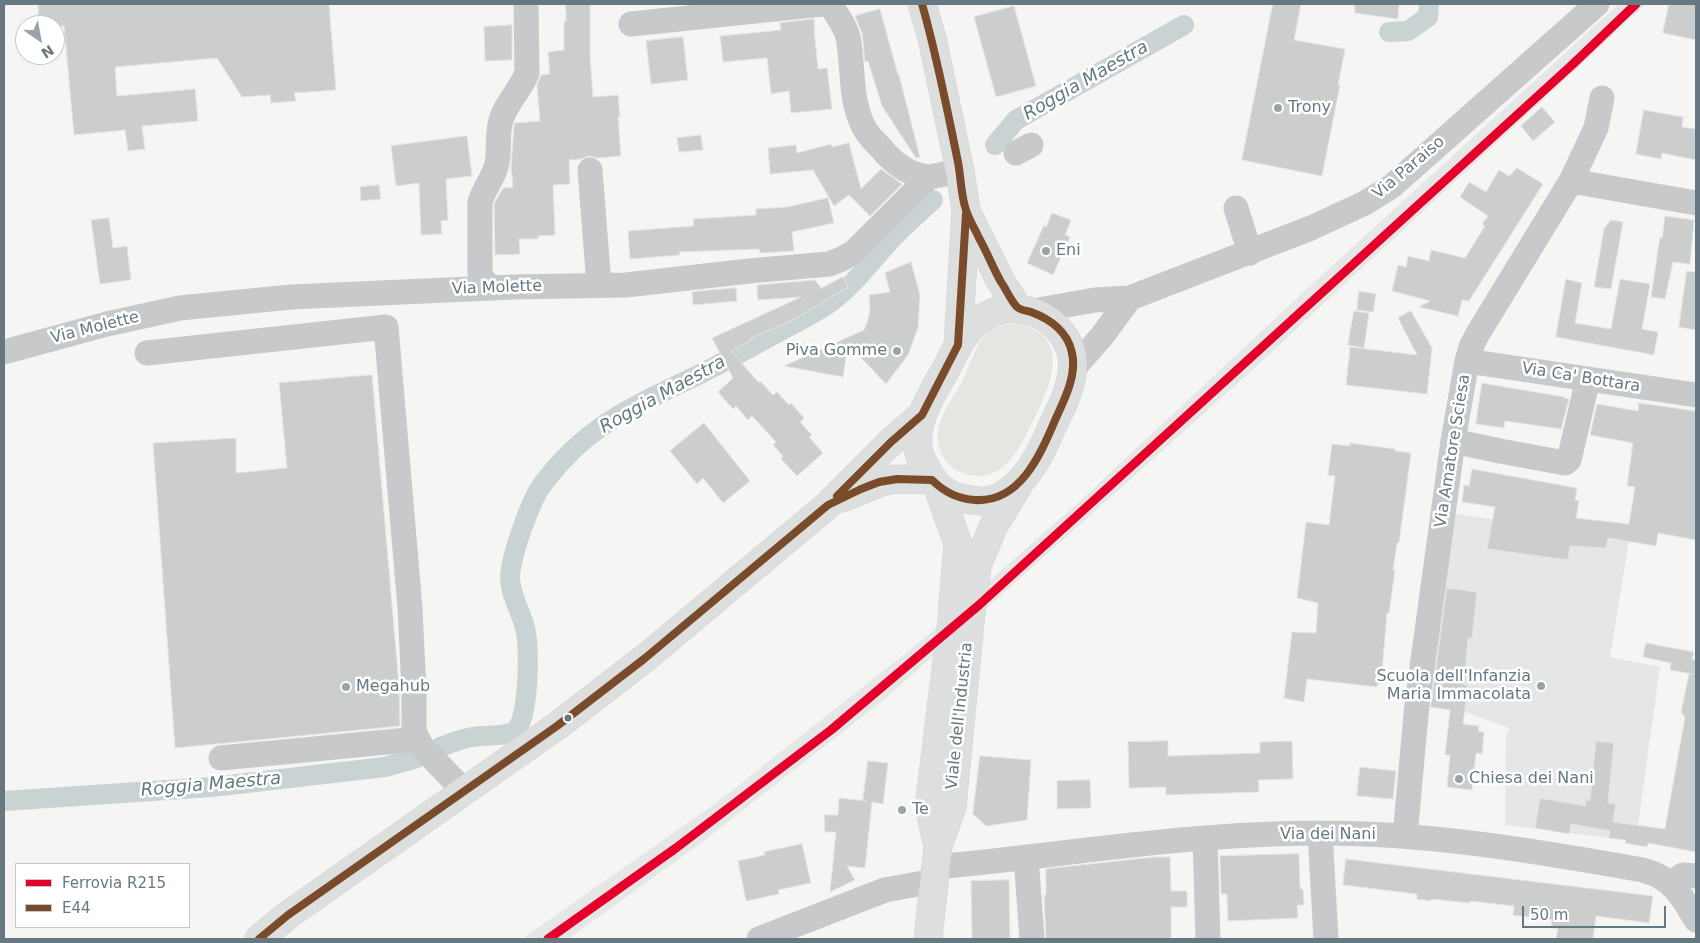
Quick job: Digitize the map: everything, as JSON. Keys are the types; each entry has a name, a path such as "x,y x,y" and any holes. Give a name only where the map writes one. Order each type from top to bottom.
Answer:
{"main road":[{"path":"922,4 932,38 960,171 966,210 958,345"},
{"path":"966,210 1000,280 1025,310"},
{"path":"828,505 881,482 896,479 934,483 957,497 978,502 992,500 1013,489 1042,450 1068,391 1073,369 1071,346 1062,331 1047,318 1025,310 1008,308 993,312 977,321 963,336 934,389 922,416 918,434 919,454 934,483"},
{"path":"259,939 288,915 557,726 644,659 828,505 891,442 922,416"},
{"name":"Viale dell'Industria","path":"928,939 936,864 952,807 977,566 993,527 1024,476"},
{"name":"Viale dell'Industria","path":"934,483 958,544 929,807 936,864"}],"street":[{"path":"492,288 480,274 480,202 483,193 492,179 497,164 499,126 502,115 527,73 526,4"},
{"path":"631,24 822,4"},
{"path":"830,4 843,24 848,36 858,116 867,132 898,166 910,173 929,177 960,171"},
{"name":"Via Paraiso","path":"1025,310 1095,300 1130,298 1189,274 1250,253 1365,203 1392,186 1597,4"},
{"name":"Via Amatore Sciesa","path":"1405,836 1417,704 1453,440 1467,360 1477,335 1571,181 1596,128 1602,98"},
{"path":"590,170 599,285"},
{"name":"Via Molette","path":"4,352 107,324 180,308 291,297 492,288 626,285 829,264 854,252 929,177"},
{"path":"1571,181 1696,203"},
{"path":"1236,208 1250,253"},
{"path":"1073,369 1102,336 1130,298"},
{"path":"147,353 386,327 410,608 414,731 422,747 465,792"},
{"name":"Via Ca' Bottara","path":"1467,360 1696,396"},
{"path":"1453,440 1565,463 1569,460 1588,379"},
{"path":"221,758 418,740"},
{"path":"1320,833 1326,939"},
{"name":"Via dei Nani","path":"759,939 885,890 936,864 1026,857 1205,838 1320,833 1405,836 1484,843 1643,870 1658,874 1672,886 1696,920"},
{"path":"1205,838 1208,939"},
{"path":"1026,857 1032,939"},
{"path":"1672,886 1675,880 1683,875 1696,876"}],"shaded area":[{"path":"1619,4 1646,4 1247,375 886,698 701,843 568,939 522,939 716,803 921,641 1081,500 1310,286"},
{"path":"1014,323 1033,329 1045,338 1051,350 1053,363 1046,393 1022,442 1015,454 1005,465 994,473 986,475 972,476 964,474 951,466 941,452 938,436 941,421 981,340 992,329"},
{"name":"Scuola dell'Infanzia Maria Immacolata","path":"1446,512 1629,541 1610,657 1660,667 1638,825 1650,827 1647,847 1625,843 1625,840 1505,825 1506,737 1509,728 1465,712 1422,706"}],"building":[{"path":"38,4 329,4 336,90 294,93 296,101 271,103 270,95 242,97 217,58 115,67 117,96 195,89 198,121 142,126 145,149 128,151 125,130 74,135 65,37 65,15 39,15"},
{"path":"566,4 590,4 590,56 593,97 618,95 621,156 597,158 589,156 569,160 570,184 553,185 555,235 538,236 538,239 519,239 520,254 495,255 494,204 503,188 513,187 511,166 514,126 515,123 540,121 537,85 541,75 550,74 548,52 564,50"},
{"path":"1273,4 1301,4 1294,40 1345,49 1322,176 1242,160"},
{"path":"1355,4 1399,4 1398,19 1355,13"},
{"path":"1669,4 1696,4 1696,40 1663,33"},
{"path":"1014,6 1036,86 996,97 974,17"},
{"path":"880,9 920,157 916,158 882,106 868,61 865,62 862,33 855,16"},
{"path":"814,19 818,69 827,68 832,109 791,113 789,91 771,94 767,58 723,62 720,36 781,30 780,23"},
{"path":"512,25 512,60 485,61 484,27"},
{"path":"683,37 688,80 651,84 646,41"},
{"path":"1542,107 1555,122 1533,141 1521,126"},
{"path":"1644,110 1683,117 1682,127 1696,129 1696,160 1662,153 1661,159 1636,154"},
{"path":"701,135 703,150 679,152 677,138"},
{"path":"467,136 472,176 446,179 448,220 441,221 442,234 421,235 419,183 396,186 391,146"},
{"path":"849,143 861,189 881,169 902,184 870,216 849,195 834,206 813,170 770,174 768,148 796,145 797,153 831,144 832,147"},
{"path":"1517,168 1543,184 1469,301 1462,300 1458,316 1419,307 1430,301 1392,291 1398,265 1406,267 1408,256 1429,261 1431,250 1465,258 1485,226 1482,224 1488,216 1460,197 1469,182 1486,192 1499,170 1509,176"},
{"path":"379,185 381,199 361,201 360,187"},
{"path":"828,198 834,223 792,232 794,251 760,253 759,249 679,252 680,255 630,259 628,231 694,226 693,219 756,215 756,209 787,207"},
{"path":"1052,213 1071,220 1065,235 1070,237 1053,275 1027,263 1044,225 1046,227"},
{"path":"1665,216 1694,220 1690,264 1673,262 1665,299 1651,297"},
{"path":"109,218 113,248 127,246 131,280 100,284 91,220"},
{"path":"1611,220 1623,222 1611,289 1594,287 1604,229"},
{"path":"911,262 920,295 918,328 908,355 886,384 848,344 843,377 784,366 864,330 870,310 869,295 890,292 885,273"},
{"path":"1687,271 1696,272 1696,330 1679,327"},
{"path":"843,277 848,287 791,321 751,338 752,340 731,351 759,383 760,381 773,395 777,392 789,405 791,403 804,418 800,422 812,435 809,437 823,453 797,476 781,459 783,456 773,445 776,442 752,416 748,420 736,406 733,409 718,392 733,378 712,338 801,297 758,300 757,285 815,280 821,288"},
{"path":"1566,279 1582,283 1575,323 1611,329 1620,279 1650,284 1642,329 1658,332 1654,355 1556,337"},
{"path":"736,288 737,301 693,305 692,292"},
{"path":"1359,291 1376,294 1373,312 1357,310"},
{"path":"1354,311 1369,313 1364,348 1348,345"},
{"path":"1411,311 1432,348 1427,394 1346,385 1350,347 1417,355 1398,318"},
{"path":"372,375 399,685 400,726 175,748 153,443 236,438 236,473 287,468 279,383"},
{"path":"1482,383 1569,399 1561,429 1505,421 1504,428 1476,424"},
{"path":"1639,403 1696,411 1696,540 1658,533 1656,546 1608,538 1606,548 1570,546 1568,560 1487,549 1495,507 1462,502 1464,485 1469,486 1472,469 1577,488 1575,500 1579,501 1576,518 1629,524 1635,487 1627,486 1633,443 1590,435 1597,404 1638,411"},
{"path":"704,423 750,481 723,503 703,478 697,484 670,451"},
{"path":"1350,443 1411,453 1399,543 1397,543 1393,570 1395,571 1389,613 1387,613 1381,684 1378,683 1377,687 1307,679 1304,702 1284,698 1292,632 1316,633 1318,603 1297,598 1306,522 1329,525 1335,476 1328,475 1332,444 1350,446"},
{"path":"1447,588 1477,592 1472,639 1468,638 1464,685 1468,686 1463,724 1479,726 1478,731 1484,732 1482,754 1476,753 1472,790 1447,787 1450,755 1445,755 1450,710 1431,707"},
{"path":"1646,643 1694,652 1692,659 1696,660 1696,852 1648,843 1647,847 1625,843 1626,840 1609,838 1610,831 1571,824 1569,834 1535,828 1540,798 1585,806 1586,800 1590,800 1596,741 1614,743 1608,803 1616,804 1613,822 1665,829 1685,717 1681,712 1689,674 1692,674 1670,670 1671,663 1643,657"},
{"path":"1168,741 1168,756 1260,753 1260,742 1292,741 1293,779 1258,780 1259,792 1166,795 1166,787 1129,788 1128,742"},
{"path":"980,756 1031,760 1027,820 986,826 973,814"},
{"path":"868,761 888,763 883,804 872,802 865,868 847,866 855,880 830,892 836,832 825,832 824,815 838,815 839,798 867,801 863,800"},
{"path":"1360,767 1396,771 1393,799 1357,796"},
{"path":"1090,780 1091,808 1057,809 1057,781"},
{"path":"802,844 811,883 778,890 779,894 746,901 738,861 765,855 764,852"},
{"path":"1299,854 1300,889 1303,889 1304,905 1297,905 1298,918 1228,921 1227,894 1221,894 1220,856"},
{"path":"1170,857 1171,891 1187,891 1187,907 1171,907 1171,939 1046,939 1044,895 1046,895 1046,869"},
{"path":"1346,859 1653,896 1649,923 1596,916 1593,939 1556,939 1558,929 1551,928 1552,920 1513,915 1514,906 1470,901 1470,903 1431,899 1431,901 1417,899 1417,894 1343,885"},
{"path":"1009,880 1010,939 972,939 971,881"}],"waterway":[{"name":"Roggia Maestra","path":"1389,32 1408,31 1428,17 1429,4"},
{"name":"Roggia Maestra","path":"995,145 1016,120 1184,25"},
{"name":"Roggia Maestra","path":"440,747 473,737 506,734 516,730 520,723 526,697 528,649 525,628 510,584 511,568 513,557 534,499 543,483 561,462 592,433 609,421 644,401 729,359 831,302 854,282 888,243 933,200"},
{"name":"Roggia Maestra","path":"4,801 212,787 385,767 417,758"}],"rail line":[{"name":"R215","path":"548,939 676,848 831,730 979,605 1573,64 1636,4"}],"transit line":[{"name":"E44","path":"259,939 288,915 557,726 644,659 828,505 879,482 897,479 932,480 942,488 958,496 975,500 991,499 1017,485 1027,473 1043,446 1066,394 1072,378 1072,353 1067,339 1057,327 1045,318 1017,307 998,277 969,217 963,199 958,162 942,83 922,4"},
{"name":"E44","path":"837,496 891,442 922,415 958,345 966,214"}],"place":[{"name":"Trony","path":"1278,108"},
{"name":"Eni","path":"1046,251"},
{"name":"Piva Gomme","path":"897,351"},
{"name":"Scuola dell'Infanzia Maria Immacolata","path":"1541,686"},
{"name":"Megahub","path":"346,687"},
{"name":"Chiesa dei Nani","path":"1459,779"},
{"name":"Te","path":"902,810"}]}
